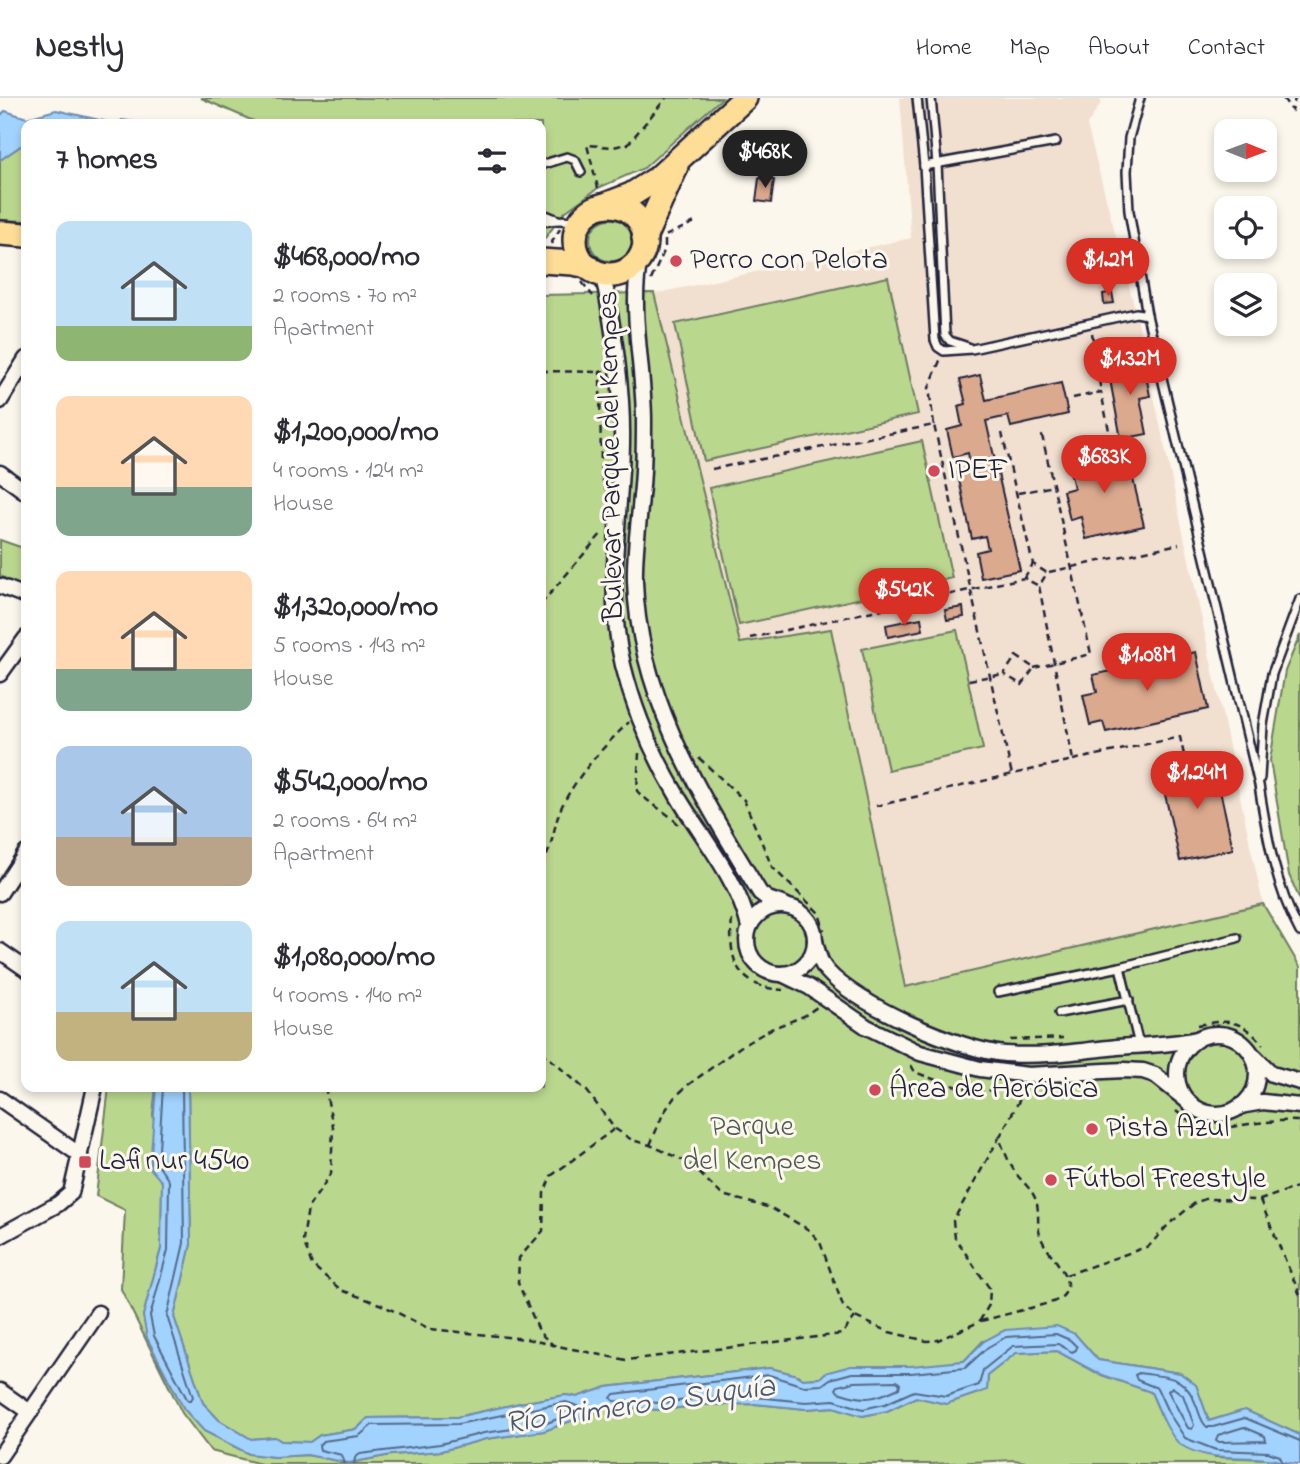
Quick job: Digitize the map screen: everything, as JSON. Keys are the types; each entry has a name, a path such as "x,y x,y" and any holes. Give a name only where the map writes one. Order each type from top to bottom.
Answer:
{"main road":[{"path":"546,250 572,223 603,200 644,187 679,161 702,136 745,98"},
{"path":"546,261 573,262 586,272 609,275 621,273 633,266 679,161"},
{"path":"603,200 632,213 640,222 642,248"},
{"path":"572,223 576,248 586,272"},
{"path":"0,233 21,235"}],"street":[{"name":"Bulevar Parque del Kempes","path":"642,248 635,294 644,421 635,580 645,657 660,708 712,814 760,893 785,905"},
{"name":"Bulevar Parque del Kempes","path":"586,272 602,277 607,289 621,389 622,442 614,591 622,662 636,709 666,776 729,880 746,914 748,927"},
{"path":"0,401 21,367"},
{"path":"0,473 21,488"},
{"path":"0,586 21,594"},
{"path":"0,674 21,645"},
{"path":"0,893 21,861"},
{"path":"1300,1082 1272,1073 1242,1043 1228,1035 1193,1033 1176,1044 1024,1055 987,1051 964,1045 939,1037 869,1002 828,973 820,961 820,938 804,914 785,905 774,906 754,917 748,927 746,938 753,960 761,968 782,974 809,987 867,1027 920,1053 980,1069 1028,1075 1143,1071 1155,1075 1201,1110 1214,1113 1263,1102 1300,1106"},
{"path":"782,974 792,972 808,960 820,938"},
{"path":"0,951 21,966"},
{"path":"1190,1103 1182,1091 1178,1069 1193,1033"},
{"path":"1240,1106 1255,1087 1257,1071 1253,1055"},
{"path":"0,1236 65,1200 71,1193 94,1092"},
{"path":"0,1099 80,1155"},
{"path":"0,1456 98,1313"},
{"path":"0,1391 30,1412"}],"lane":[{"path":"917,98 938,347 944,351 972,349 1136,313 1147,314"},
{"path":"931,98 945,335 950,341 972,349"},
{"path":"1140,98 1129,138 1127,172 1129,211 1147,314 1259,785 1270,853 1290,913 1300,932"},
{"path":"924,166 1056,142"},
{"path":"546,163 567,157 575,160 581,172"},
{"path":"546,215 572,223"},
{"path":"546,222 572,223"},
{"path":"1259,785 1263,725 1272,674 1300,599"},
{"path":"998,992 1120,967 1237,938"},
{"path":"1120,967 1139,1045"},
{"path":"1059,1013 1129,1000"}],"path":[{"path":"603,200 587,145 613,147 628,144 666,98"},
{"path":"1283,98 1292,110 1295,99"},
{"path":"648,284 659,266 666,236 695,222"},
{"path":"586,272 590,291 596,302"},
{"path":"1090,323 1111,440"},
{"path":"944,351 929,388 934,425 1012,775"},
{"path":"546,371 604,372 606,365"},
{"path":"1073,398 1101,392"},
{"path":"712,470 934,425"},
{"path":"1004,674 1016,656 1034,667 1091,654 1041,431"},
{"path":"1002,433 1033,564 1047,573"},
{"path":"1017,494 1054,486"},
{"path":"546,598 602,533"},
{"path":"1073,760 1039,586 1047,573 1179,544"},
{"path":"1024,578 1033,564"},
{"path":"750,638 1024,578 1039,586"},
{"path":"969,680 1004,674 1022,685 1034,667"},
{"path":"546,859 562,805 603,747 629,722"},
{"path":"876,806 1180,737 1186,764"},
{"path":"695,754 744,800 772,867 819,913 820,938"},
{"path":"732,915 729,946 739,968 748,979 761,987 789,990"},
{"path":"650,1145 663,1114 674,1098 688,1085 740,1047 817,1007"},
{"path":"1193,1033 1224,1020 1237,1024 1255,1036 1268,1051"},
{"path":"1005,1040 1069,1038"},
{"path":"546,1055 587,1091 614,1129 632,1140 650,1145 688,1163 722,1195 771,1208 809,1230 820,1242 843,1306 855,1317 889,1332 927,1341 938,1340 979,1322 1059,1300 1067,1287 1066,1275 1041,1239 1038,1208 1033,1192 1017,1174 999,1138"},
{"path":"979,1322 989,1305 990,1289 955,1238 953,1221 1027,1085"},
{"path":"326,1092 333,1127 331,1174 308,1209 303,1240 313,1265 341,1290 382,1305 430,1329 527,1339 626,1360 842,1334 855,1317"},
{"path":"554,1345 540,1333 518,1283 519,1258 543,1231 544,1193 551,1176 614,1129"},
{"path":"1066,1275 1149,1246 1187,1210 1205,1199 1260,1200 1300,1186"},
{"path":"1260,1200 1300,1295"}],"shaded area":[{"name":"IPEF","path":"900,98 1100,98 1101,103 1087,125 1136,313 1263,904 905,987 831,629 740,643 654,294 911,238"}],"green space":[{"path":"201,98 722,98 644,168 598,188 565,212 546,237 546,119 249,119"},
{"path":"21,146 21,221 0,220 0,160"},
{"path":"611,219 626,225 632,240 626,255 611,261 596,255 590,240 596,225"},
{"path":"888,277 918,414 704,461 675,324"},
{"name":"Parque del Kempes","path":"654,293 740,643 831,629 905,987 1263,904 1300,967 1300,1435 1245,1410 1209,1421 1196,1385 1180,1373 1098,1360 1075,1334 983,1341 964,1361 803,1379 770,1368 607,1387 577,1397 566,1395 457,1417 368,1418 357,1429 320,1435 310,1442 281,1441 275,1437 251,1439 219,1420 203,1403 174,1317 191,1244 188,1092 546,1092 546,295"},
{"path":"922,441 952,578 739,625 709,488"},
{"path":"0,540 21,547 21,586 0,576"},
{"path":"957,630 983,749 888,770 862,649"},
{"path":"1300,635 1300,900 1289,875 1270,760 1285,671"},
{"path":"108,1092 155,1092 153,1114 162,1182 161,1249 143,1316 159,1362 184,1409 204,1431 249,1454 274,1457 307,1455 349,1463 391,1455 441,1451 486,1439 544,1431 609,1407 662,1410 703,1405 755,1404 806,1409 834,1407 863,1416 887,1411 916,1397 946,1404 987,1390 988,1375 1016,1353 1057,1351 1099,1374 1151,1392 1161,1415 1214,1457 1268,1459 1288,1464 1037,1464 1014,1460 932,1464 261,1464 211,1451 182,1413 121,1289 125,1210 96,1196"}],"water":[{"path":"56,110 95,119 21,119 21,146 0,160 0,116 5,111 27,118"},
{"name":"Río Primero o Suquía","path":"156,1092 188,1092 191,1244 174,1317 203,1403 219,1420 251,1439 275,1437 281,1441 310,1442 320,1435 357,1429 368,1418 457,1417 566,1395 577,1397 607,1387 770,1368 803,1379 820,1378 825,1373 851,1366 911,1366 964,1361 984,1341 1005,1330 1057,1326 1075,1334 1098,1360 1180,1373 1196,1385 1209,1421 1245,1410 1300,1435 1300,1464 1212,1456 1191,1450 1181,1445 1172,1435 1151,1392 1099,1374 1057,1351 1016,1353 988,1375 987,1390 946,1404 916,1397 887,1411 862,1416 834,1407 806,1409 755,1404 703,1405 662,1410 609,1407 544,1431 486,1439 441,1451 391,1455 349,1463 307,1455 274,1457 249,1454 204,1431 184,1409 147,1338 143,1316 161,1249 162,1182 150,1168"}],"building":[{"path":"759,178 774,180 771,203 756,201"},
{"path":"1112,292 1114,303 1104,304 1103,294"},
{"path":"1142,355 1150,396 1140,398 1147,434 1121,439 1109,374 1125,370 1123,359"},
{"path":"980,375 986,400 1061,383 1068,414 1011,427 1008,416 986,421 1020,570 981,578 976,552 988,549 985,536 972,539 957,471 971,468 968,453 953,457 947,430 962,426 958,406 966,404 960,380"},
{"path":"1126,449 1144,526 1086,539 1081,517 1070,520 1063,491 1074,488 1068,463"},
{"path":"963,607 964,617 947,620 945,610"},
{"path":"921,618 923,630 888,637 886,625"},
{"path":"1196,652 1208,709 1106,732 1103,722 1090,725 1083,695 1097,692 1093,675"},
{"path":"1205,759 1208,773 1216,772 1233,849 1180,861 1162,781 1170,780 1168,768"}],"place":[{"name":"Perro con Pelota","path":"676,261"},
{"name":"IPEF","path":"934,471"},
{"name":"Área de Aeróbica","path":"875,1090"},
{"name":"Pista Azul","path":"1092,1129"},
{"name":"Lafinur 4540","path":"85,1162"},
{"name":"Fútbol Freestyle","path":"1051,1180"}]}
